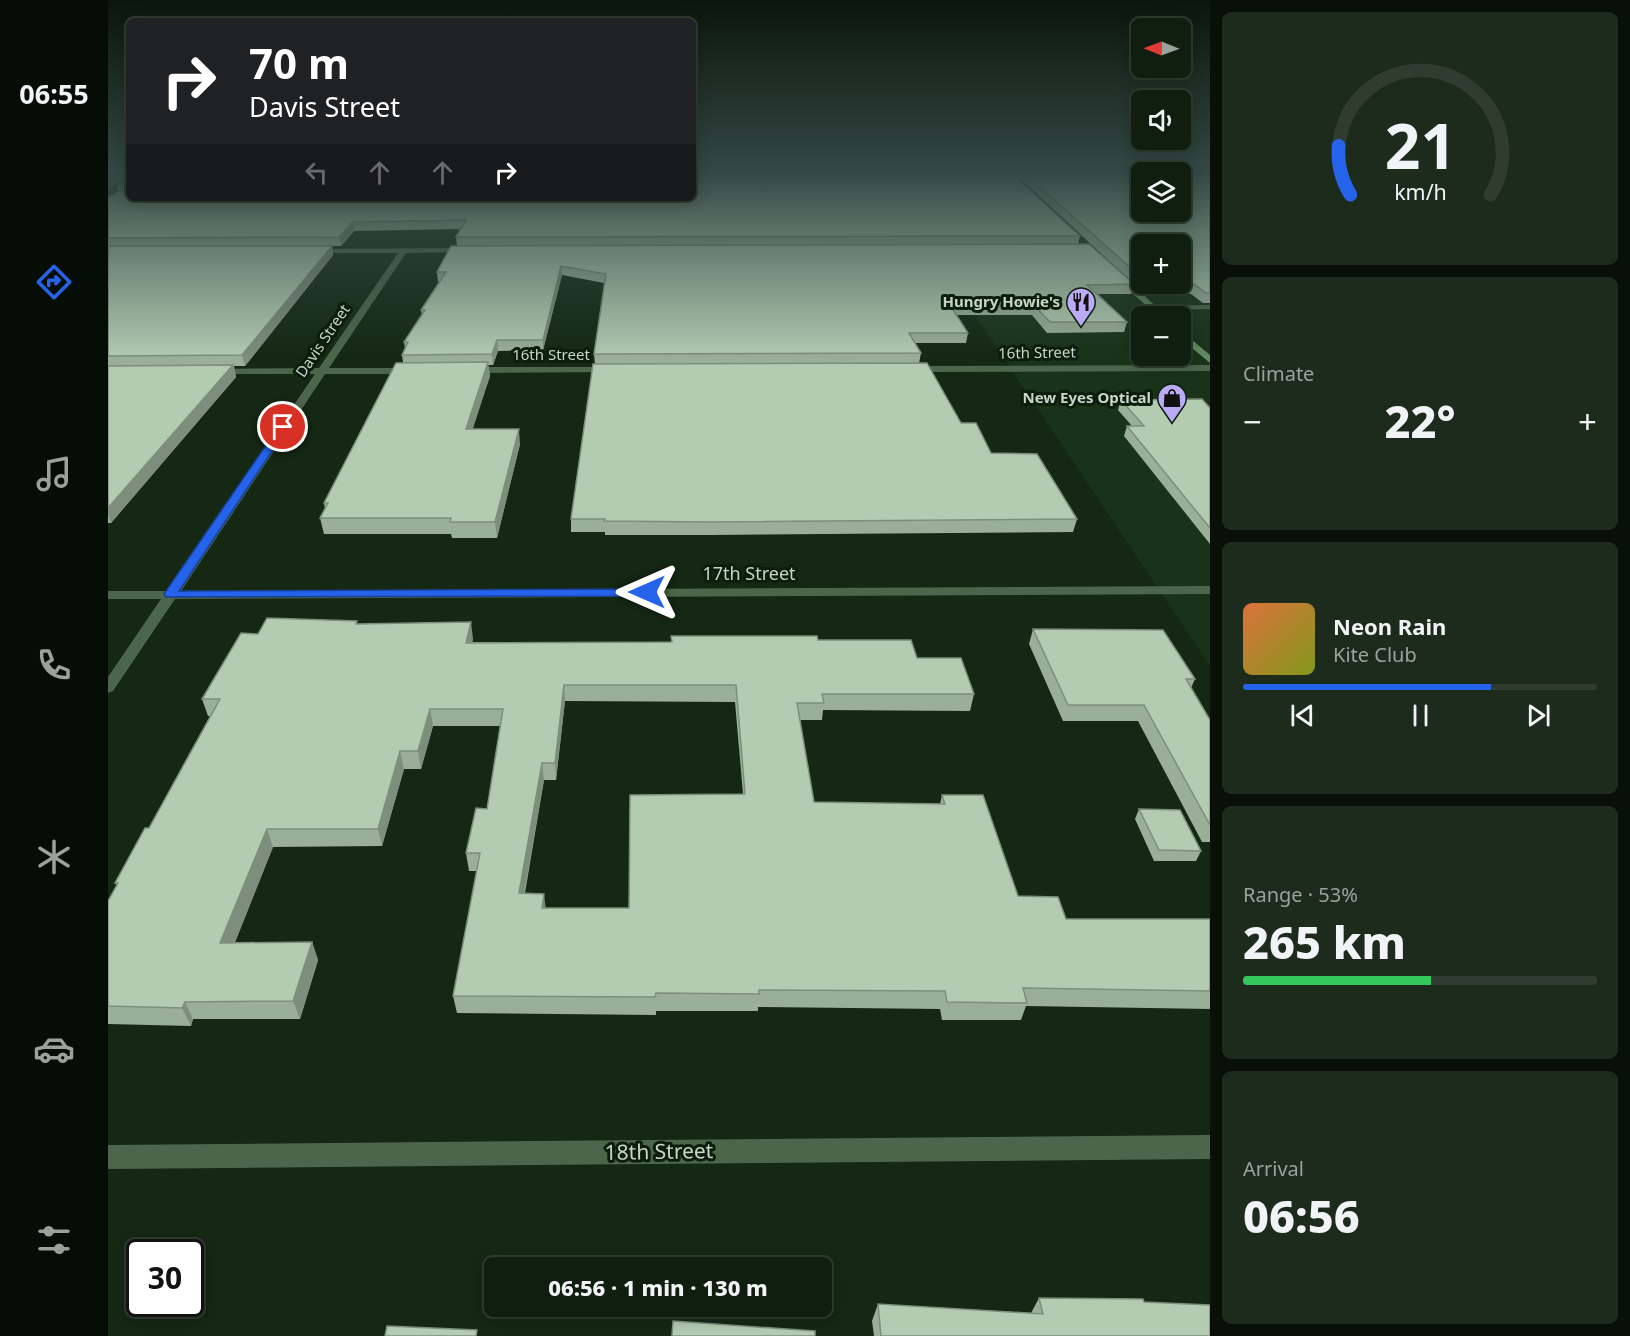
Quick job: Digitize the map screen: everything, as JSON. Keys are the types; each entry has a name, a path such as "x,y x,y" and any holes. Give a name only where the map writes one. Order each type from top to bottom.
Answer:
{"main road":[{"path":"1111,269 1151,306"},
{"path":"1191,343 1210,360"}],"street":[{"path":"308,251 478,250"},
{"name":"Davis Street","path":"108,688 403,251"},
{"path":"1191,307 1210,307"},
{"name":"16th Street","path":"902,369 1210,368"},
{"name":"16th Street","path":"463,370 626,370"},
{"path":"203,371 417,371"},
{"name":"17th Street","path":"108,595 1210,590"},
{"name":"18th Street","path":"108,1157 1210,1147"}],"shaded area":[{"path":"921,234 1073,234 1079,240 1131,240 1131,294 1191,294 1191,239 1210,239 1210,666"}],"building":[{"path":"108,234 341,234 339,237 108,238"},
{"path":"458,234 1080,236 456,237"},
{"path":"1093,234 1131,234 1131,268"},
{"path":"1191,234 1210,234 1210,293 1206,293 1191,284"},
{"path":"1089,244 1131,281 1131,284 1087,285 1127,322 1050,322 1034,305 950,305 968,333 909,333 921,353 594,354 606,274 561,266 543,340 497,340 492,354 402,355 408,342 404,342 425,310 421,310 446,272 437,272 451,246"},
{"path":"108,246 332,246 242,355 108,356"},
{"path":"488,362 466,429 519,429 495,522 450,522 451,518 320,518 328,503 324,503 396,363"},
{"path":"927,363 961,423 976,423 991,453 1037,454 1077,519 711,522 571,519 593,364"},
{"path":"233,365 108,508 108,366"},
{"path":"1202,399 1210,408 1210,528 1127,426 1144,426 1121,400"},
{"path":"267,618 357,621 356,624 471,622 466,643 672,642 671,636 817,636 818,640 911,640 917,658 961,658 974,694 822,694 824,703 797,703 814,802 945,804 942,795 983,795 1018,896 1058,897 1066,919 1210,919 1210,991 1023,988 1027,1003 947,1002 945,991 759,990 759,994 656,993 655,997 453,996 480,853 466,853 476,808 487,809 503,709 430,709 418,751 400,751 378,829 267,829 220,943 312,942 293,1001 185,1002 182,1008 108,1006 108,901 118,883 115,883 145,828 149,828 220,699 202,699 241,633 258,634","holes":["564,685 736,685 745,794 630,795 629,908 542,908 544,894 519,893 542,763 555,763"]},
{"path":"1033,629 1163,630 1195,679 1186,679 1210,720 1210,825 1144,705 1068,705"},
{"path":"1139,809 1180,810 1201,851 1159,850"},
{"path":"1039,1298 1143,1299 1144,1302 1210,1305 1210,1336 881,1336 878,1304 1043,1314"},
{"path":"673,1321 815,1331 815,1336 672,1336"},
{"path":"387,1326 477,1330 476,1336 385,1336"}],"place":[{"name":"Hungry Howie's","path":"1081,328"},
{"name":"New Eyes Optical","path":"1172,424"}],"route":[{"path":"283,427 171,594 647,592"}]}
